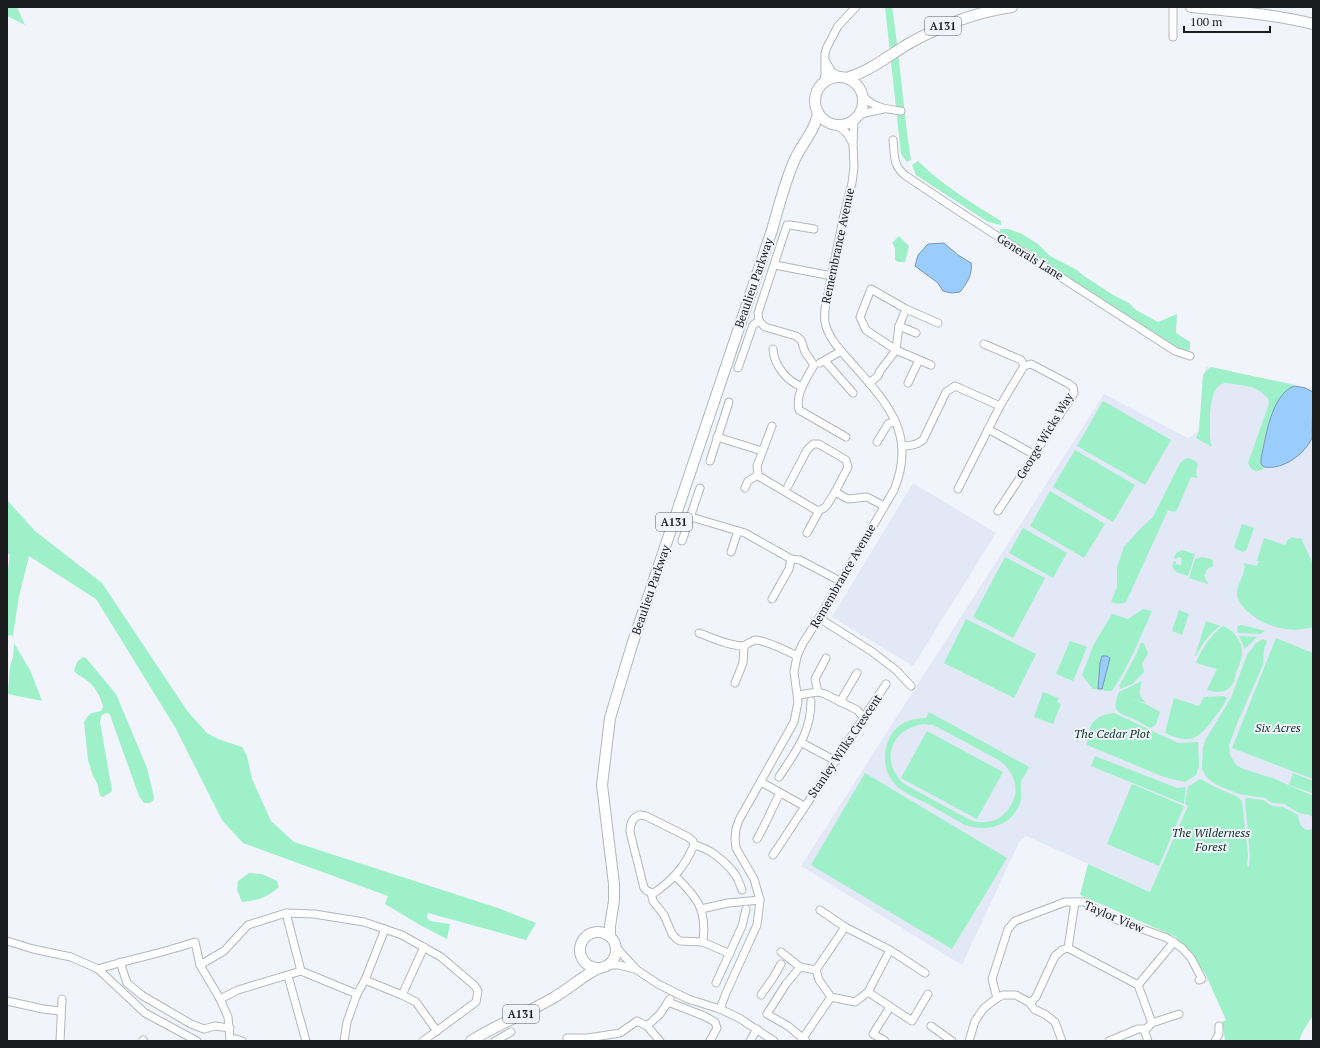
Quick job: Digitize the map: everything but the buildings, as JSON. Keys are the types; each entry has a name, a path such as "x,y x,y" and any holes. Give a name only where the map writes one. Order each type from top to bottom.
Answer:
{"highway":[{"name":"A131","path":"844,78 866,70 909,43 940,28 979,14 1012,7"},
{"path":"1191,7 1296,20 1313,24"},
{"name":"A131","path":"862,94 865,78 881,60"},
{"path":"844,78 855,83 862,94 863,107 856,118 843,125 835,125 824,120 816,107 817,91 823,84 830,79 844,78"},
{"name":"Beaulieu Parkway","path":"610,937 614,884 602,785 610,718 632,645 772,230 790,171 801,147 813,128 818,112"},
{"name":"Beaulieu Parkway","path":"801,147 817,131 827,126 835,125"},
{"name":"Beaulieu Parkway","path":"593,933 606,919 613,906"},
{"path":"593,933 604,933 610,937 615,946 614,957 603,967 588,965 581,956 580,949 582,942 586,936 593,933"},
{"name":"A131","path":"571,985 580,970 581,956"},
{"name":"A131","path":"471,1041 492,1028 552,998 571,985 603,967"}],"street":[{"path":"823,84 826,70 825,53 841,23 856,7"},
{"path":"1173,7 1173,37"},
{"path":"825,60 832,72 844,78"},
{"path":"862,94 868,102 874,106 902,111"},
{"path":"856,118 865,113 885,109"},
{"name":"Remembrance Avenue","path":"720,1009 757,925 760,900 754,879 736,848 736,829 739,820 794,722 798,702 794,672 797,656 803,643 894,490 902,465 900,432 886,404 841,351 827,330 825,321 825,309 843,219 852,183 854,167 853,144 856,118"},
{"path":"835,125 844,129 853,144"},
{"name":"Generals Lane","path":"894,140 895,164 898,170 906,176 1175,350 1190,356"},
{"path":"814,230 790,225 787,226 758,314 759,321 765,327 796,336 801,340 805,352 814,365"},
{"path":"775,265 832,276"},
{"path":"931,365 896,350 866,330 860,317 871,289 906,309 938,323"},
{"path":"869,383 878,376 880,371 896,350 899,326 906,309"},
{"path":"738,368 753,325 759,321"},
{"path":"899,326 916,333"},
{"name":"George Wicks Way","path":"984,344 1021,360 1024,366 1031,364 1069,384 1073,387 1074,393 998,511"},
{"path":"773,349 777,364 787,378 802,387"},
{"path":"841,351 814,365 802,387 797,402 799,410 846,437"},
{"path":"908,384 920,360"},
{"path":"824,361 853,393"},
{"path":"958,488 1000,406 1024,366"},
{"path":"902,446 919,444 923,440 946,392 955,386 1000,406"},
{"path":"710,461 729,402"},
{"path":"878,442 888,424 895,421"},
{"path":"758,475 757,466 772,426"},
{"path":"988,429 1035,455"},
{"path":"717,437 762,451"},
{"path":"788,486 807,450 814,444 819,444 846,460 848,464 848,467 835,492 825,508 819,511 807,533"},
{"path":"745,488 748,481 758,475"},
{"path":"758,475 811,508 819,511"},
{"path":"682,541 700,488"},
{"path":"835,492 848,499 867,497 884,506"},
{"path":"691,517 753,536 791,559 800,560 840,581"},
{"path":"731,552 738,531"},
{"path":"772,599 788,569 791,559"},
{"path":"819,618 871,650 896,670 910,686"},
{"path":"699,632 738,646 744,646 755,640 764,642 797,656"},
{"path":"735,683 743,663 744,646"},
{"path":"818,692 815,679 826,658"},
{"path":"840,702 857,673"},
{"name":"Stanley Wilks Crescent","path":"773,855 886,684"},
{"path":"798,695 818,692 825,694 857,710 864,718"},
{"path":"779,777 802,743 811,715 811,701"},
{"path":"802,743 836,761"},
{"name":"Stanley Wilks Crescent","path":"761,782 804,806"},
{"path":"757,840 780,793"},
{"path":"640,815 646,816 688,837 693,841 694,845 675,876 654,893 647,892 641,879 630,832 630,826 634,818 640,815"},
{"path":"694,845 702,846 718,857 730,868 738,879 742,890"},
{"path":"675,876 686,887 701,909 705,928 703,942"},
{"path":"651,893 653,901 664,915 674,937 680,941 703,942 730,954"},
{"path":"701,909 728,903 760,900"},
{"name":"Taylor View","path":"997,998 992,978 1008,929 1015,921 1065,902 1085,902 1099,912 1174,942 1191,958 1202,979 1199,980"},
{"path":"1068,948 1075,902"},
{"path":"716,983 742,926 746,909"},
{"path":"820,910 845,927 890,950 925,973"},
{"path":"286,913 301,971"},
{"path":"200,965 224,951 248,925 286,913 314,914 364,922 385,929 402,935 440,957 475,986 478,991 476,1002 423,1041"},
{"path":"816,970 845,927"},
{"path":"344,1041 347,1022 357,994 365,980 385,929"},
{"path":"7,941 33,949 71,957 98,969 145,1013 197,1041"},
{"path":"98,969 195,942 200,965 220,999 228,1017 230,1028 228,1040 236,1039 242,1041"},
{"path":"1138,985 1174,942"},
{"path":"615,946 637,970 673,993 720,1009 739,1018 774,1041"},
{"path":"402,995 424,948"},
{"path":"1030,1003 1036,997 1055,956 1062,950 1068,948 1138,985 1152,1023"},
{"path":"816,970 819,980 831,997 855,1002 868,992 890,950"},
{"path":"781,952 800,967 816,970"},
{"path":"120,962 127,983 143,996 191,1024 204,1029 215,1026 230,1028"},
{"path":"762,995 781,964"},
{"path":"603,967 619,965 637,970"},
{"path":"800,967 786,984 768,1014 788,1026 803,1040 831,997"},
{"path":"220,999 238,990 301,971 357,994"},
{"path":"288,976 306,1041"},
{"path":"773,978 786,984"},
{"path":"365,980 416,1002 437,1031"},
{"path":"868,992 912,1021 928,994"},
{"path":"647,1026 660,1014 673,993"},
{"path":"969,1041 975,1021 984,1008 1003,995 1016,995 1030,1003 1034,1009 1046,1015 1055,1022 1062,1041"},
{"path":"60,1041 60,1011 62,999"},
{"path":"7,1002 60,1011"},
{"path":"668,1002 704,1016 715,1022 717,1028 710,1041"},
{"path":"885,1041 873,1034 890,1007"},
{"path":"1148,1041 1145,1033 1146,1029 1152,1023 1179,1014"},
{"path":"567,1041 567,1038 588,1040 620,1034 637,1021 647,1026 660,1041"},
{"path":"931,1026 952,1041"},
{"path":"1215,1041 1219,1026"},
{"path":"750,1041 757,1029"},
{"path":"1109,1041 1138,1029 1146,1029"},
{"path":"495,1041 511,1032"}],"shaded area":[{"path":"1206,367 1313,388 1313,870 1173,902 1026,836 1019,842 962,965 801,866 1104,394 1188,438 1198,431"},
{"path":"913,483 996,533 913,666 832,617"}],"green space":[{"path":"7,7 17,7 25,25 7,16"},
{"path":"885,7 892,7 895,26 911,160 907,162 901,154"},
{"path":"918,161 947,186 1001,221 1001,225 988,222 916,175 912,165"},
{"path":"1000,229 1009,229 1022,234 1038,244 1050,256 1077,270 1113,295 1129,303 1136,310 1158,322 1177,314 1176,333 1190,342 1190,349 1187,352 1178,350 1113,307 1037,260 1027,248 1018,249 1000,235"},
{"path":"899,236 909,246 905,262 898,262 895,260 895,248 892,243"},
{"path":"1211,367 1294,386 1283,394 1273,412 1266,432 1262,452 1261,460 1262,466 1264,467 1262,470 1254,470 1248,463 1269,404 1268,398 1255,388 1228,383 1220,385 1216,389 1211,406 1210,441 1212,447 1196,438 1199,431 1203,375"},
{"path":"1103,401 1171,440 1145,485 1077,446"},
{"path":"1075,450 1135,485 1113,522 1053,487"},
{"path":"1187,458 1197,462 1198,466 1196,472 1198,478 1191,477 1177,510 1174,512 1168,510 1126,602 1119,604 1111,602 1117,587 1117,567 1124,547 1153,517 1180,463"},
{"path":"1050,491 1105,524 1084,558 1030,526"},
{"path":"7,500 35,531 102,583 188,712 207,733 218,739 242,747 247,756 252,779 271,821 294,842 498,908 536,923 526,940 428,913 427,917 430,921 450,924 447,939 385,904 388,896 243,843 222,820 175,727 96,599 29,556 19,596 13,635 14,638 11,635 7,636 7,577 10,555 7,553"},
{"path":"1242,524 1254,528 1246,551 1245,550 1244,552 1234,547"},
{"path":"1023,528 1067,553 1053,578 1009,553"},
{"path":"1291,537 1301,538 1313,564 1313,627 1296,630 1278,628 1254,617 1240,602 1237,595 1238,587 1245,567 1244,563 1257,566 1259,561 1257,561 1264,538 1285,545"},
{"path":"1182,550 1195,554 1188,576 1176,572 1172,566 1174,561 1176,561 1176,564 1181,565 1182,558 1174,558 1176,553"},
{"path":"1005,557 1045,578 1013,638 973,617"},
{"path":"1202,557 1213,561 1213,566 1207,569 1204,576 1208,584 1189,578 1195,559"},
{"path":"1143,609 1152,611 1124,672 1112,691 1105,691 1102,689 1110,660 1098,677 1098,689 1093,689 1082,675 1094,644 1112,614 1128,619"},
{"path":"1179,610 1189,614 1182,635 1172,631"},
{"path":"966,619 1036,654 1014,698 944,663"},
{"path":"1206,621 1221,626 1209,635 1195,656"},
{"path":"1240,625 1265,631 1260,634 1238,633 1237,627"},
{"path":"1223,626 1231,630 1237,637 1241,646 1242,655 1232,684 1225,691 1216,692 1207,690 1217,669 1196,663 1207,643"},
{"path":"1239,636 1257,637 1245,649"},
{"name":"Six Acres","path":"1276,638 1313,653 1313,779 1232,748"},
{"name":"The Wilderness Forest","path":"1263,639 1267,641 1264,650 1263,665 1229,745 1230,755 1236,765 1243,769 1275,779 1313,796 1313,818 1310,815 1299,813 1284,804 1272,803 1265,798 1239,794 1217,785 1207,778 1202,769 1203,747 1206,739 1231,698 1247,655 1256,643"},
{"path":"1070,641 1087,647 1073,681 1056,674"},
{"path":"1141,642 1144,644 1148,653 1142,664 1144,672 1132,684 1120,689 1119,686 1136,655"},
{"path":"14,643 31,672 42,701 8,694 10,666 13,657"},
{"path":"83,657 86,658 116,694 147,768 154,797 153,801 149,803 144,803 139,796 108,713 102,716 100,722 112,790 103,797 100,796 98,785 93,776 88,760 84,722 88,716 92,713 101,711 103,707 99,695 94,688 89,682 74,671 77,662"},
{"path":"1142,681 1140,693 1146,703 1131,699 1148,705 1160,712 1156,724 1151,728 1123,715 1117,710 1116,707 1119,692"},
{"path":"1043,692 1059,698 1057,702 1061,704 1053,724 1034,717"},
{"path":"1224,696 1227,698 1224,704 1201,734 1191,739 1186,739 1165,733 1174,698 1199,706 1204,697"},
{"path":"929,712 1029,767 1021,781 1021,800 1018,809 1013,816 999,825 991,827 982,828 965,825 901,790 893,782 885,764 885,750 890,737 896,728 905,722 926,718","holes":["924,724 933,725 996,758 1010,772 1016,792 1010,808 1000,817 988,822 970,820 904,784 896,775 892,765 891,756 892,747 897,739 903,732 913,727"]},
{"name":"The Cedar Plot","path":"1114,713 1178,743 1198,742 1199,766 1196,775 1185,782 1164,777 1087,745 1088,732 1093,723 1101,716"},
{"path":"927,731 1003,772 977,819 901,778"},
{"path":"1095,756 1177,788 1186,787 1184,804 1091,766"},
{"path":"865,773 1007,858 952,949 811,865"},
{"path":"1293,773 1313,781 1312,793 1289,785"},
{"path":"1200,779 1236,796 1242,801 1248,855 1247,866 1249,867 1250,857 1245,799 1263,800 1272,806 1283,807 1298,815 1300,824 1303,828 1310,830 1313,827 1313,1015 1299,1041 1224,1041 1225,1039 1222,1022 1226,1020 1205,973 1176,937 1080,895 1088,864 1150,892 1188,806 1185,804 1188,787"},
{"path":"1132,784 1184,806 1159,866 1107,844"},
{"path":"249,873 262,874 277,881 279,887 262,898 242,902 237,890 238,881"}],"water":[{"path":"944,243 958,255 971,263 969,278 960,292 951,293 943,291 938,283 915,266 918,255 928,244"},
{"path":"1294,386 1305,388 1313,392 1312,438 1304,450 1292,460 1278,466 1264,467 1261,464 1261,458 1275,407 1286,391"},
{"path":"1102,656 1107,656 1110,658 1102,689 1098,689 1100,663"}]}
